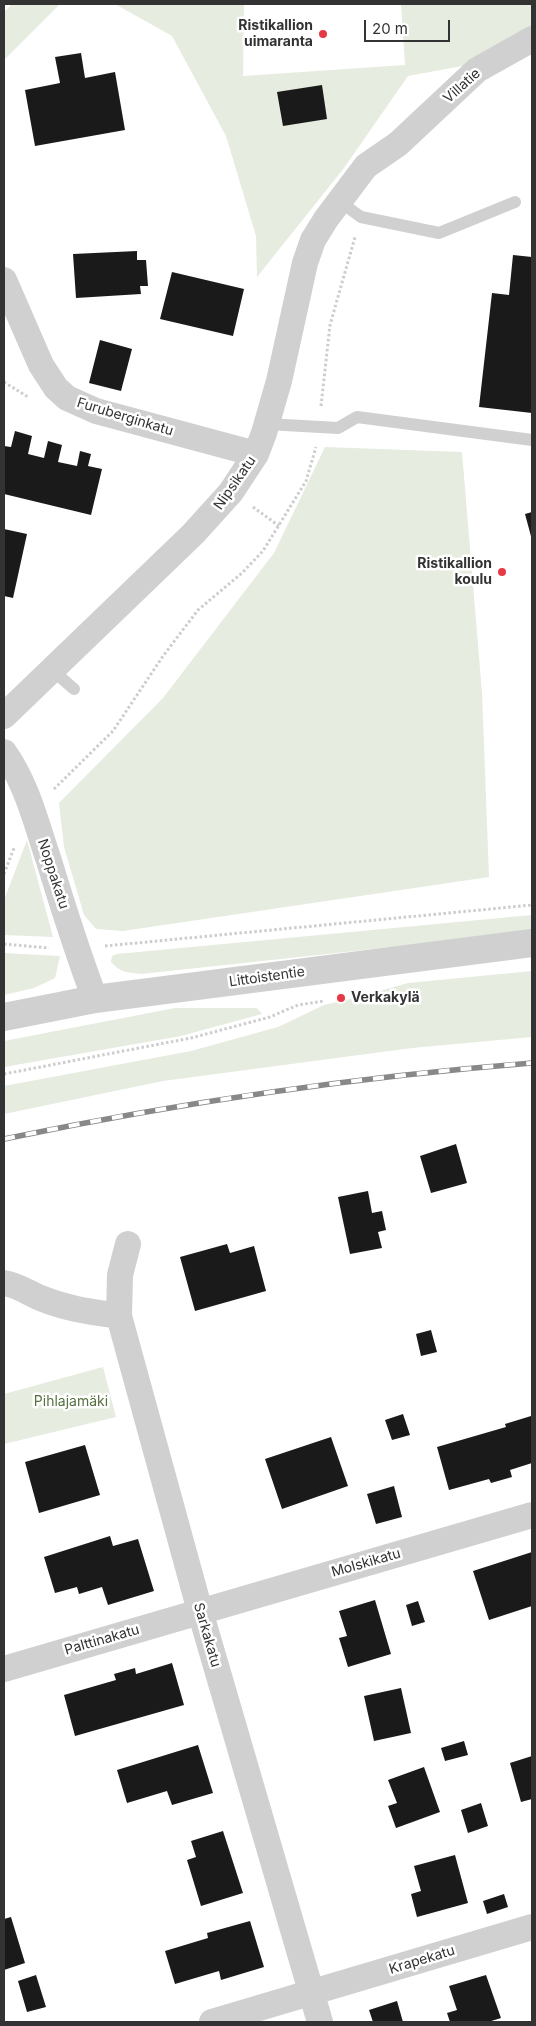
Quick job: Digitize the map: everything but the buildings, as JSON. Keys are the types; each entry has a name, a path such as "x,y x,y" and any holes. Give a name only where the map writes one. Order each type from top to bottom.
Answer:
{"street":[{"name":"Villatie","path":"398,144 477,70 532,39"},
{"name":"Nipsikatu","path":"4,716 214,514 244,474 256,454 267,424 279,381 305,263 313,240 339,201 366,166 398,144"},
{"name":"Furuberginkatu","path":"4,280 41,364 56,388 67,398 96,411 256,454"},
{"name":"Noppakatu","path":"4,752 15,767 31,806 77,950 95,999"},
{"name":"Littoistentie","path":"4,1017 95,999 532,943"},
{"name":"Sarkakatu","path":"128,1244 120,1275 119,1316 200,1611 320,2022"},
{"path":"4,1283 12,1284 42,1299 71,1308 119,1316"},
{"name":"Molskikatu","path":"200,1611 532,1515"},
{"name":"Palttinakatu","path":"4,1669 200,1611"},
{"name":"Krapekatu","path":"212,2022 532,1927"}],"lane":[{"path":"339,201 361,217 439,233 515,202"},
{"path":"267,424 338,428 357,417 532,440"},
{"path":"52,670 74,689"}],"path":[{"path":"4,944 77,950 112,945 532,905"},
{"path":"4,1074 191,1038 270,1017 298,1005 333,999"}],"green space":[{"path":"12,4 60,4 4,60 4,12"},
{"path":"115,4 244,4 243,76 405,65 401,4 532,4 532,53 408,76 344,168 257,277 256,236 226,136 172,36"},
{"path":"325,447 462,452 482,693 489,877 123,931 96,929 84,915 64,847 59,803 163,698 274,553"},
{"path":"27,840 53,937 4,935 4,900"},
{"path":"532,915 532,932 141,974 121,970 111,962 112,956 117,954"},
{"path":"4,953 60,956 55,978 34,988 4,995"},
{"path":"532,971 532,1037 412,1048 163,1081 4,1114 4,1086 191,1051 278,1027 324,1005 408,983"},
{"path":"175,1008 257,1008 262,1014 181,1036 4,1067 4,1041"},
{"name":"Pihlajamäki","path":"103,1367 116,1417 4,1444 4,1394"}],"railway":[{"path":"4,1139 135,1114 266,1093 399,1076 532,1063"}],"place":[{"name":"Ristikallion uimaranta","path":"323,34"},
{"name":"Ristikallion koulu","path":"502,572"},
{"name":"Verkakylä","path":"341,998"}]}
